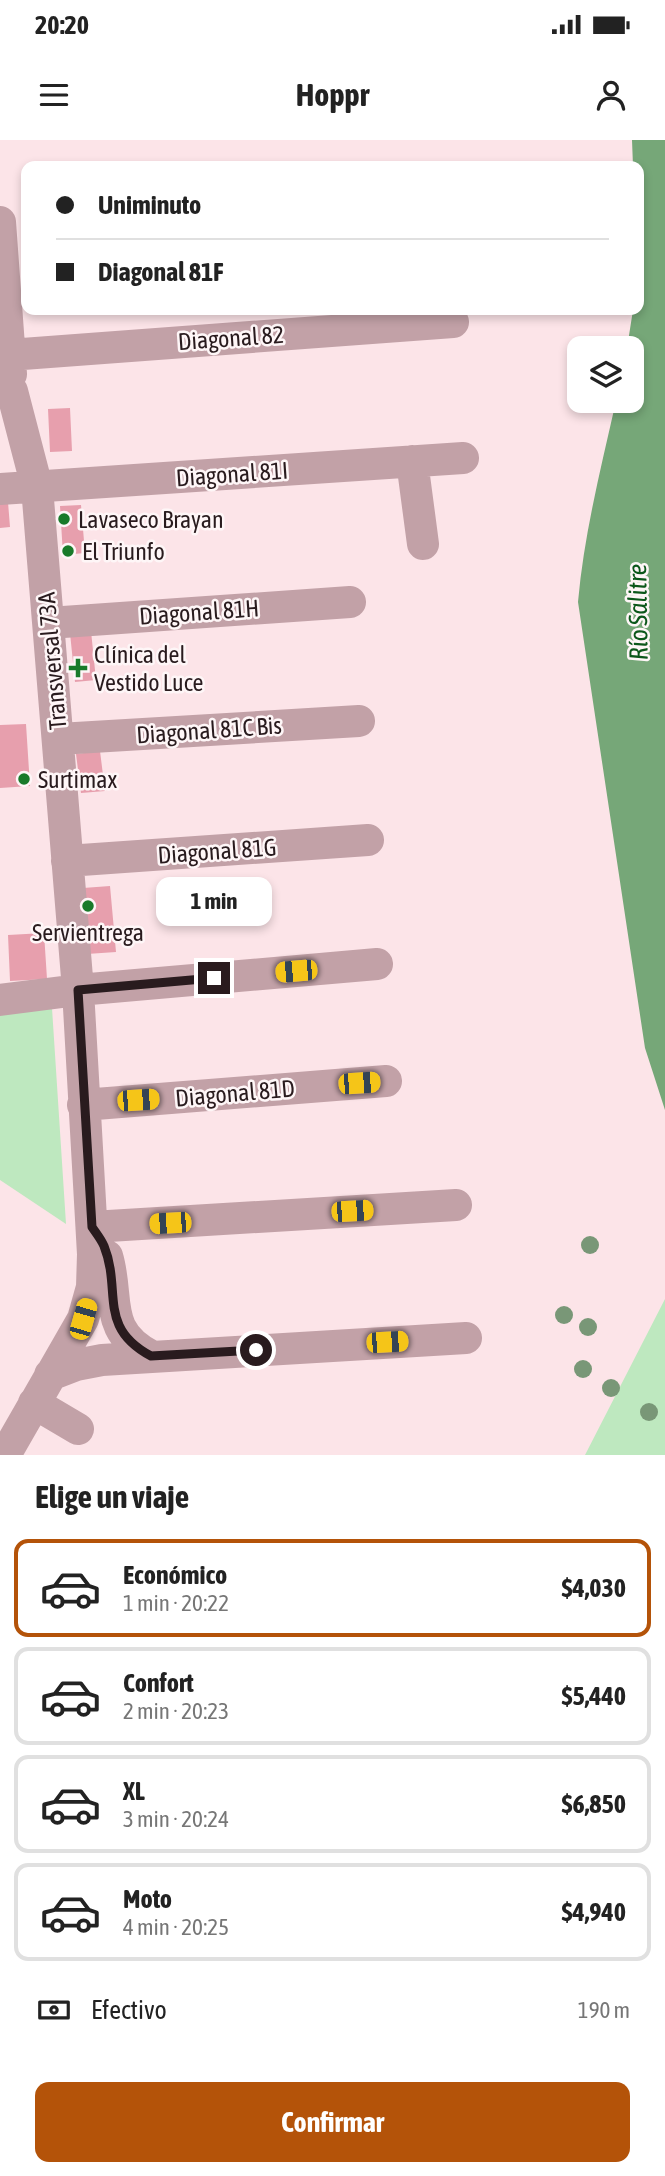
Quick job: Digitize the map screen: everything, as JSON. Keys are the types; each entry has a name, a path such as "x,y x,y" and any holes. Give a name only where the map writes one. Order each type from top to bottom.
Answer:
{"street":[{"name":"Transversal 73A","path":"0,222 12,391 10,466 0,481"},
{"name":"Diagonal 82","path":"9,355 453,322"},
{"name":"Transversal 73A","path":"5,1455 83,1319 92,1287 93,1254 78,990 37,487 12,391"},
{"name":"Diagonal 81I","path":"0,489 463,458"},
{"path":"412,461 423,544"},
{"name":"Diagonal 81H","path":"49,623 350,602"},
{"name":"Diagonal 81C Bis","path":"59,739 359,721"},
{"name":"Diagonal 81G","path":"67,861 368,840"},
{"path":"0,1000 78,990 377,964"},
{"name":"Diagonal 81D","path":"83,1105 386,1081"},
{"path":"92,1227 456,1205"},
{"name":"Transversal 73A","path":"92,1227 103,1244 110,1266 111,1288 119,1327 136,1348 151,1356"},
{"path":"50,1375 88,1362 151,1356 466,1338"},
{"path":"34,1403 78,1429"}],"shaded area":[{"path":"52,1008 66,1224 0,1180 0,1014"},
{"path":"665,1299 665,1455 585,1455"}],"water":[{"name":"Río Salitre","path":"632,140 665,140 665,1110 645,1048 578,602 589,526 613,413 644,413 644,336 629,336 632,315 644,315 644,161 633,161"}],"building":[{"path":"70,408 72,451 50,452 48,409"},
{"path":"8,502 10,527 0,528 0,503"},
{"path":"81,505 85,553 63,555 60,506"},
{"path":"91,631 96,680 75,682 70,633"},
{"path":"26,724 30,786 0,788 0,725"},
{"path":"100,751 105,791 81,793 76,754"},
{"path":"110,886 116,952 87,954 83,888"},
{"path":"44,933 47,979 10,981 8,935"}],"place":[{"name":"Lavaseco Brayan","path":"64,519"},
{"name":"El Triunfo","path":"68,551"},
{"name":"Clínica del Vestido Luce","path":"78,668"},
{"name":"Surtimax","path":"24,779"},
{"name":"Servientrega","path":"88,906"}],"route":[{"path":"214,978 78,990 92,1227 103,1244 110,1266 114,1311 119,1327 136,1348 151,1356 256,1350"}]}
